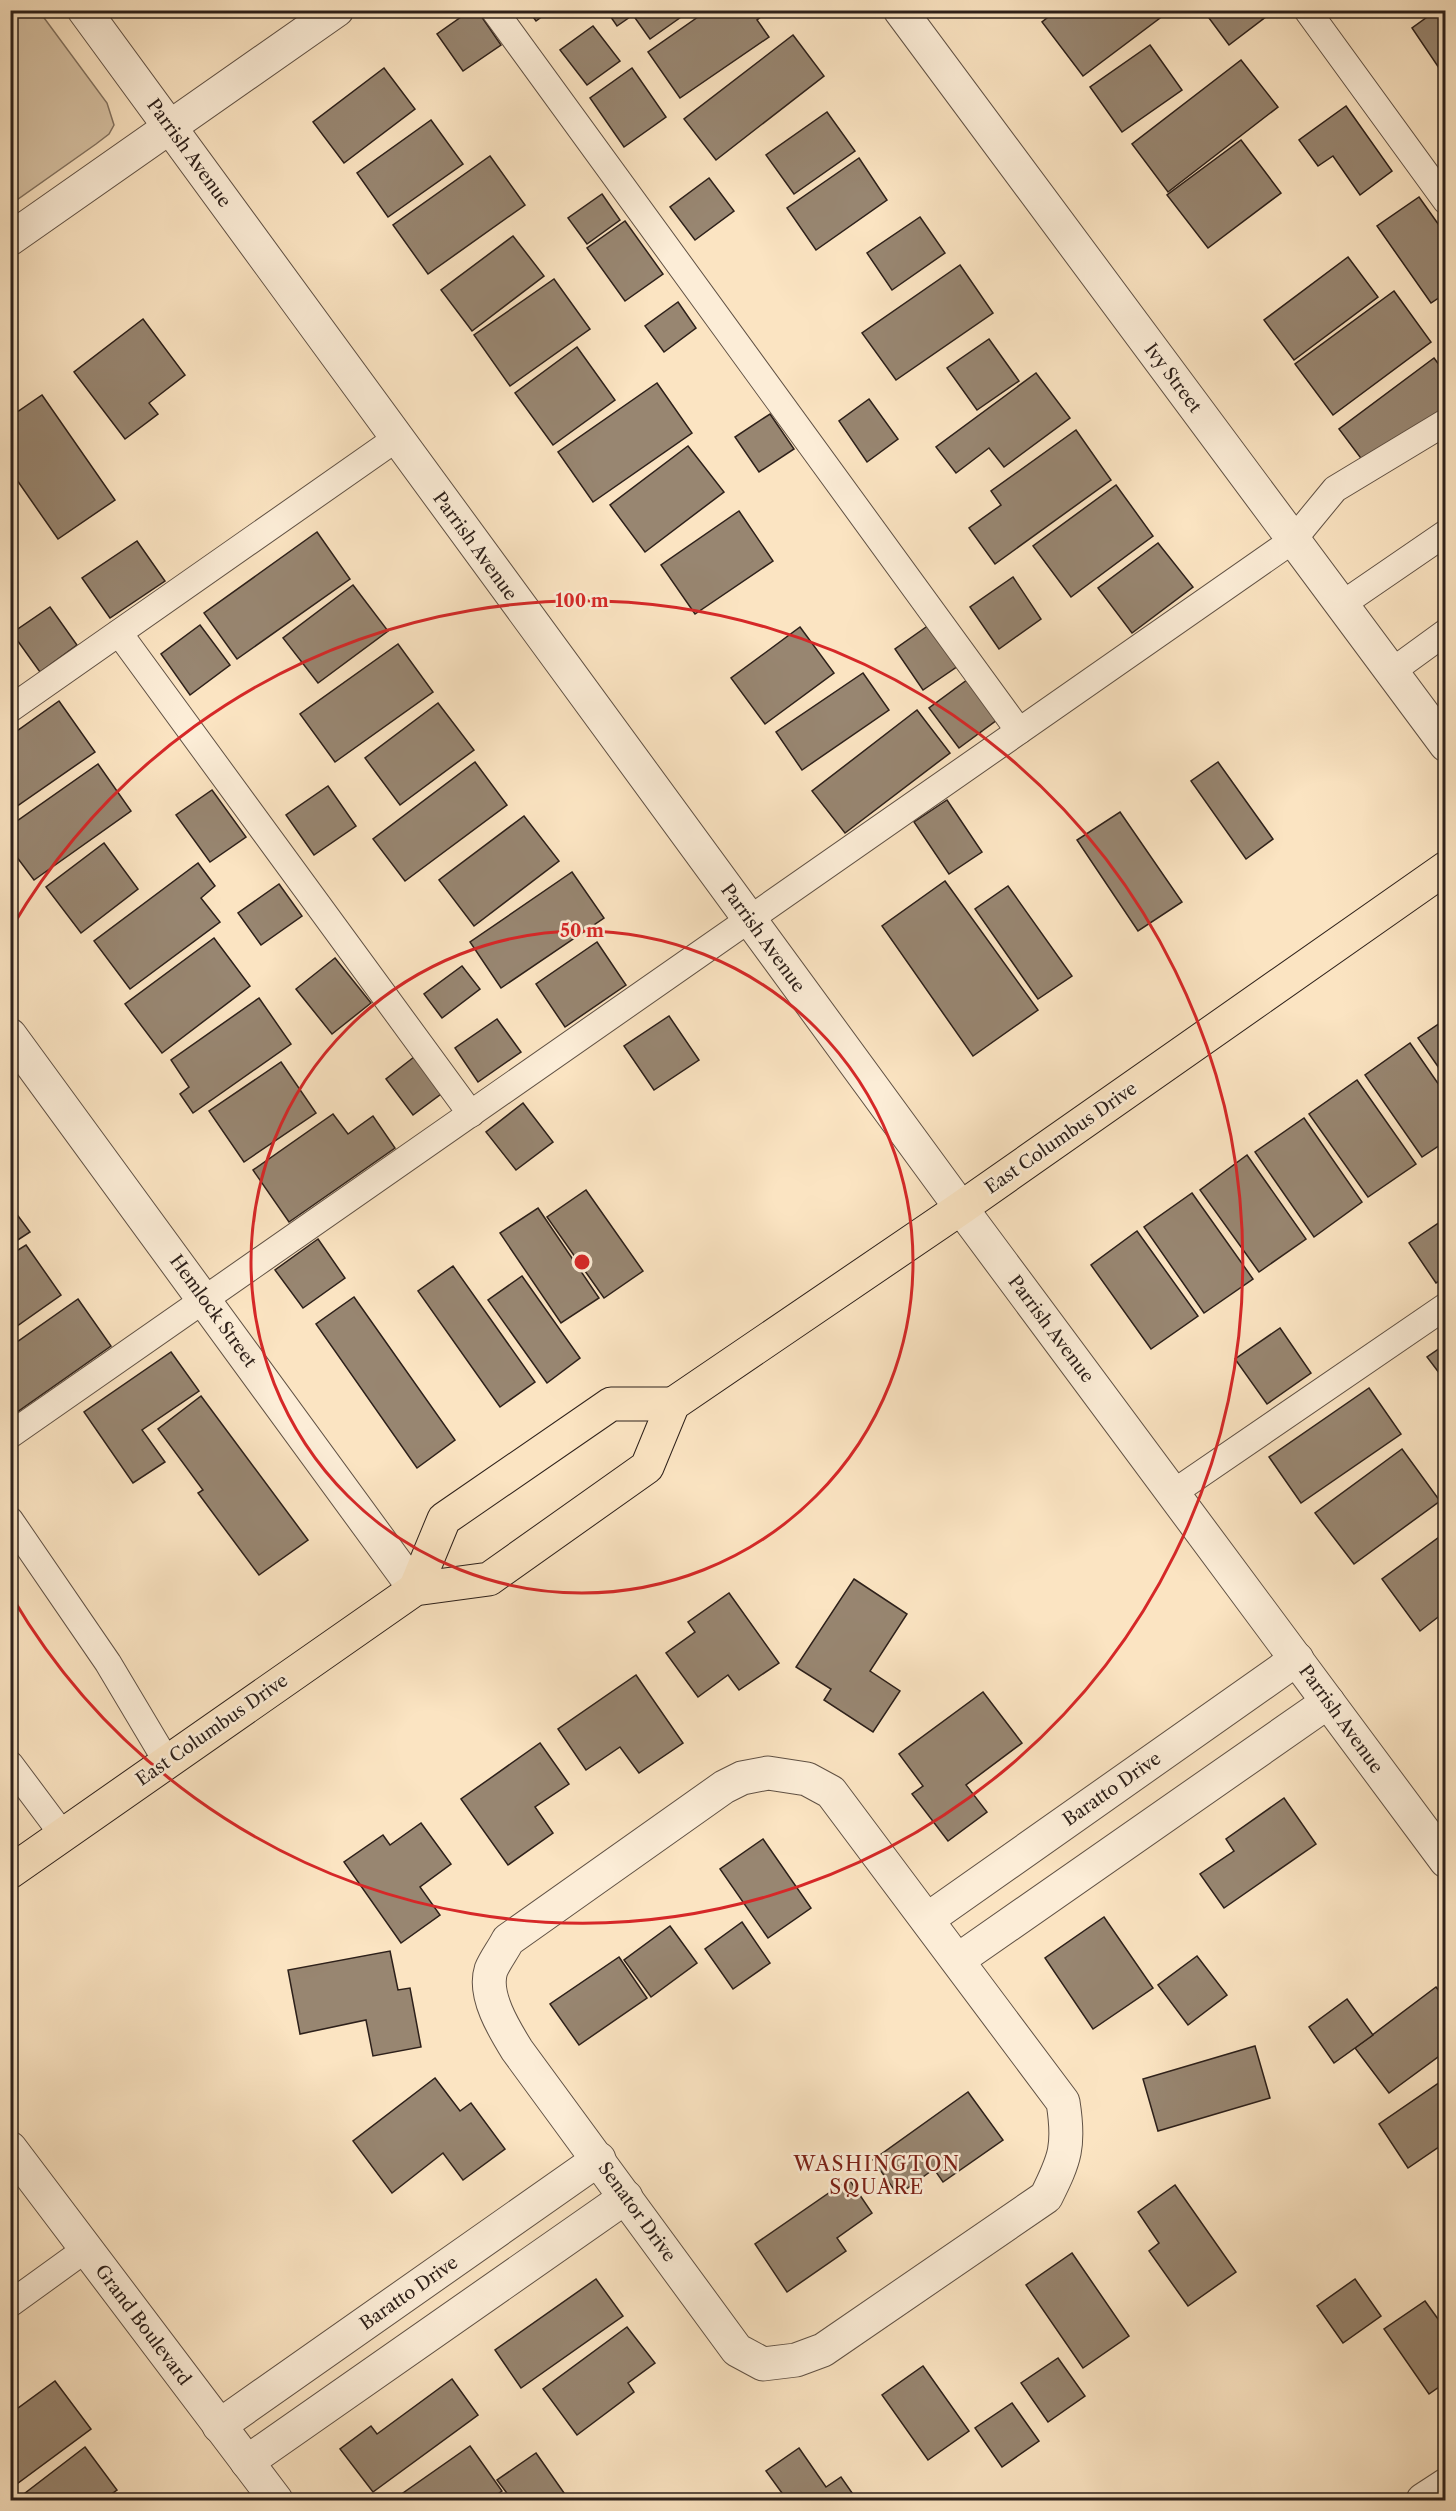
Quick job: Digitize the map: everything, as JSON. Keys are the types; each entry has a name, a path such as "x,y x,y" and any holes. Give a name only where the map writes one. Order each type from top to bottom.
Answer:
{"main road":[{"name":"East Columbus Drive","path":"10,1872 415,1588 489,1579 647,1467 673,1404 961,1208 1446,868"},
{"path":"415,1588 444,1519 611,1404 673,1404"}],"street":[{"name":"Parrish Avenue","path":"84,10 961,1208 1446,1861"},
{"path":"10,239 337,10"},
{"name":"Ivy Street","path":"900,10 1446,746"},
{"name":"Hemlock Street","path":"10,1035 415,1588"},
{"name":"Baratto Drive","path":"928,1919 1297,1659"},
{"path":"958,1960 1328,1702"},
{"name":"Senator Drive","path":"768,1773 807,1779 831,1792 958,1960 1063,2102 1067,2125 1065,2160 1046,2197 823,2350 796,2360 764,2364 737,2350 502,2027 491,1991 491,1971 508,1940 724,1787 742,1778 768,1773"},
{"name":"Grand Boulevard","path":"10,2148 276,2500"},
{"name":"Baratto Drive","path":"219,2426 599,2159"},
{"path":"247,2462 626,2197"},
{"path":"1423,2500 1446,2484"}],"lane":[{"path":"494,10 1019,731"},
{"path":"1307,10 1446,201"},
{"path":"10,1435 1293,540 1335,489 1446,422"},
{"path":"10,709 397,438"},
{"path":"1341,605 1446,533"},
{"path":"1391,672 1446,632"},
{"path":"119,633 471,1114"},
{"path":"1173,1493 1446,1306"},
{"path":"10,1520 108,1663 167,1762"},
{"path":"10,1764 63,1835"},
{"path":"10,2304 86,2249"}],"shaded area":[{"path":"11,10 39,11 107,103 114,125 109,134 96,144 11,204"}],"building":[{"path":"471,10 477,10 501,45 463,71 437,34"},
{"path":"528,10 551,10 536,21"},
{"path":"606,10 691,10 650,39 633,15 617,26"},
{"path":"708,10 770,10 757,20 769,37 680,98 648,52"},
{"path":"1057,10 1167,10 1168,12 1083,76 1042,22"},
{"path":"1203,10 1275,10 1229,45"},
{"path":"1437,10 1446,10 1446,64 1439,68 1412,28"},
{"path":"593,26 620,61 587,85 560,50"},
{"path":"793,35 824,76 716,160 684,119"},
{"path":"1150,45 1182,90 1122,132 1090,87"},
{"path":"1241,60 1278,107 1168,192 1132,144"},
{"path":"384,68 415,109 344,163 313,122"},
{"path":"632,68 666,117 624,147 590,98"},
{"path":"1346,106 1392,171 1360,195 1333,156 1318,166 1299,140"},
{"path":"827,112 855,151 794,194 766,155"},
{"path":"431,120 463,164 388,217 357,173"},
{"path":"1241,140 1281,193 1208,248 1167,195"},
{"path":"490,156 525,205 428,274 393,225"},
{"path":"859,158 887,200 816,250 787,208"},
{"path":"709,178 734,211 695,240 670,207"},
{"path":"602,194 620,220 587,244 568,218"},
{"path":"1419,197 1446,235 1446,293 1431,303 1377,226"},
{"path":"920,217 945,253 892,290 867,253"},
{"path":"625,221 663,274 625,301 587,248"},
{"path":"513,236 544,276 472,331 441,290"},
{"path":"1348,257 1378,297 1294,360 1264,320"},
{"path":"960,265 993,313 896,380 862,333"},
{"path":"554,279 590,329 510,386 474,335"},
{"path":"1394,291 1431,342 1333,415 1295,364"},
{"path":"678,302 696,328 664,352 645,326"},
{"path":"143,319 185,375 149,403 158,414 125,439 74,372"},
{"path":"989,339 1019,381 977,410 947,368"},
{"path":"577,347 615,400 553,445 515,393"},
{"path":"1434,358 1446,374 1446,412 1369,469 1339,429"},
{"path":"1036,373 1070,418 1004,467 989,448 956,473 936,447"},
{"path":"657,383 692,433 593,502 558,452"},
{"path":"42,395 115,500 58,539 10,470 10,417"},
{"path":"869,399 898,439 867,462 839,421"},
{"path":"770,414 794,449 759,472 735,437"},
{"path":"1076,430 1111,480 995,564 969,528 1001,505 991,491"},
{"path":"688,446 724,492 645,552 610,505"},
{"path":"1116,485 1153,536 1071,597 1033,546"},
{"path":"739,511 773,561 695,614 661,565"},
{"path":"317,532 350,579 237,659 204,613"},
{"path":"137,541 165,581 110,618 82,578"},
{"path":"1158,543 1193,587 1132,633 1098,588"},
{"path":"1013,577 1041,619 999,649 970,607"},
{"path":"353,585 388,631 318,683 283,638"},
{"path":"50,607 77,645 40,672 12,633"},
{"path":"200,625 230,665 190,695 161,654"},
{"path":"929,625 958,666 923,690 895,649"},
{"path":"800,627 834,673 765,724 731,678"},
{"path":"398,644 433,692 335,762 300,714"},
{"path":"863,673 889,710 802,770 776,732"},
{"path":"971,677 1001,717 959,748 929,708"},
{"path":"59,701 95,752 10,811 10,736"},
{"path":"438,703 474,750 400,805 365,758"},
{"path":"917,710 950,753 845,833 812,791"},
{"path":"475,762 507,805 405,881 373,839"},
{"path":"1218,762 1273,839 1246,859 1191,781"},
{"path":"98,764 131,811 34,880 10,848 10,826"},
{"path":"328,786 356,826 314,855 286,815"},
{"path":"212,790 246,837 210,862 176,815"},
{"path":"947,800 982,852 949,874 914,822"},
{"path":"1120,812 1182,902 1138,931 1077,840"},
{"path":"524,816 559,861 474,926 439,880"},
{"path":"104,843 138,889 81,933 46,887"},
{"path":"198,863 215,886 201,898 220,922 130,989 94,941"},
{"path":"572,872 604,918 501,988 470,942"},
{"path":"945,881 1038,1010 973,1056 882,926"},
{"path":"279,884 302,916 261,945 238,913"},
{"path":"1008,886 1072,976 1038,999 975,909"},
{"path":"214,938 250,986 162,1053 125,1004"},
{"path":"597,942 626,985 565,1027 536,984"},
{"path":"335,958 371,1003 332,1034 296,989"},
{"path":"462,966 480,989 442,1018 424,994"},
{"path":"259,998 291,1044 193,1113 180,1094 189,1087 171,1060"},
{"path":"669,1016 699,1060 654,1090 624,1046"},
{"path":"497,1019 521,1052 478,1082 455,1048"},
{"path":"1446,1019 1446,1078 1418,1038"},
{"path":"1410,1043 1446,1095 1446,1141 1422,1157 1365,1075"},
{"path":"414,1057 441,1094 413,1115 386,1079"},
{"path":"281,1062 316,1113 244,1162 209,1111"},
{"path":"1357,1080 1416,1164 1368,1197 1309,1114"},
{"path":"523,1103 553,1142 516,1170 486,1132"},
{"path":"333,1114 348,1134 373,1116 395,1148 289,1222 253,1170"},
{"path":"1304,1118 1362,1202 1314,1237 1255,1152"},
{"path":"1247,1155 1306,1239 1259,1272 1200,1190"},
{"path":"586,1190 643,1271 604,1298 547,1217"},
{"path":"1192,1193 1253,1279 1204,1313 1144,1227"},
{"path":"10,1205 30,1232 10,1245"},
{"path":"538,1208 599,1298 561,1323 500,1233"},
{"path":"1446,1218 1446,1277 1436,1283 1409,1243"},
{"path":"1137,1231 1198,1316 1151,1349 1091,1265"},
{"path":"318,1239 345,1278 303,1308 275,1270"},
{"path":"26,1245 61,1295 10,1331 10,1255"},
{"path":"453,1266 535,1382 500,1407 418,1291"},
{"path":"522,1276 580,1358 547,1383 488,1300"},
{"path":"354,1297 455,1440 417,1468 316,1324"},
{"path":"78,1299 111,1346 10,1417 10,1347"},
{"path":"1280,1328 1311,1373 1267,1404 1235,1359"},
{"path":"1446,1344 1446,1382 1427,1357"},
{"path":"171,1352 199,1391 142,1430 165,1462 133,1483 84,1412"},
{"path":"1369,1388 1401,1434 1301,1503 1269,1457"},
{"path":"201,1396 308,1540 259,1575 198,1493 203,1490 158,1429"},
{"path":"1402,1449 1440,1501 1354,1564 1315,1513"},
{"path":"1446,1532 1446,1611 1420,1631 1382,1579"},
{"path":"854,1579 907,1614 870,1671 900,1691 873,1732 824,1700 831,1689 796,1667"},
{"path":"729,1593 779,1663 739,1690 728,1675 698,1697 666,1653 695,1632 688,1622"},
{"path":"636,1675 683,1743 639,1773 620,1747 586,1770 558,1729"},
{"path":"983,1692 1022,1743 966,1785 987,1812 948,1841 912,1794 923,1786 899,1754"},
{"path":"540,1743 569,1784 535,1807 553,1833 508,1865 461,1799"},
{"path":"1284,1798 1316,1844 1224,1908 1200,1874 1234,1851 1226,1839"},
{"path":"421,1823 451,1864 420,1887 440,1915 401,1943 344,1862 383,1835 390,1845"},
{"path":"763,1839 811,1908 768,1938 720,1869"},
{"path":"1104,1917 1153,1988 1093,2029 1045,1958"},
{"path":"742,1922 770,1963 733,1989 705,1949"},
{"path":"670,1926 697,1963 651,1997 624,1960"},
{"path":"390,1951 398,1990 410,1988 421,2047 373,2056 366,2020 300,2034 288,1970"},
{"path":"1197,1956 1227,1995 1188,2025 1158,1985"},
{"path":"619,1957 647,1998 579,2045 550,2004"},
{"path":"1436,1987 1446,2000 1446,2051 1389,2093 1355,2048"},
{"path":"1347,1999 1373,2035 1334,2063 1309,2027"},
{"path":"1255,2046 1270,2098 1158,2131 1143,2079"},
{"path":"435,2078 460,2111 471,2103 505,2149 463,2180 443,2153 392,2193 353,2141"},
{"path":"1446,2078 1446,2142 1408,2168 1379,2124"},
{"path":"968,2092 1003,2140 943,2182 934,2169 898,2195 873,2160"},
{"path":"849,2179 872,2213 837,2238 846,2251 787,2292 755,2244"},
{"path":"1175,2185 1236,2272 1188,2306 1149,2251 1159,2243 1138,2212"},
{"path":"1072,2253 1129,2336 1083,2368 1026,2285"},
{"path":"596,2279 623,2316 521,2388 495,2350"},
{"path":"1355,2279 1381,2316 1343,2343 1317,2306"},
{"path":"1425,2301 1446,2330 1446,2382 1429,2394 1384,2329"},
{"path":"627,2327 655,2363 628,2383 634,2392 577,2435 543,2389"},
{"path":"1058,2358 1085,2396 1048,2422 1021,2383"},
{"path":"923,2366 969,2431 928,2460 882,2395"},
{"path":"452,2379 478,2415 373,2492 340,2449 371,2426 377,2434"},
{"path":"55,2381 91,2429 10,2489 10,2414"},
{"path":"1012,2403 1039,2441 1002,2467 975,2428"},
{"path":"470,2446 502,2491 489,2500 393,2500"},
{"path":"85,2447 117,2490 103,2500 16,2500"},
{"path":"799,2448 826,2487 841,2477 857,2500 787,2500 766,2471"},
{"path":"536,2453 569,2500 512,2500 497,2480"}],"district":[{"name":"WASHINGTON SQUARE","path":"877,2176"}]}
